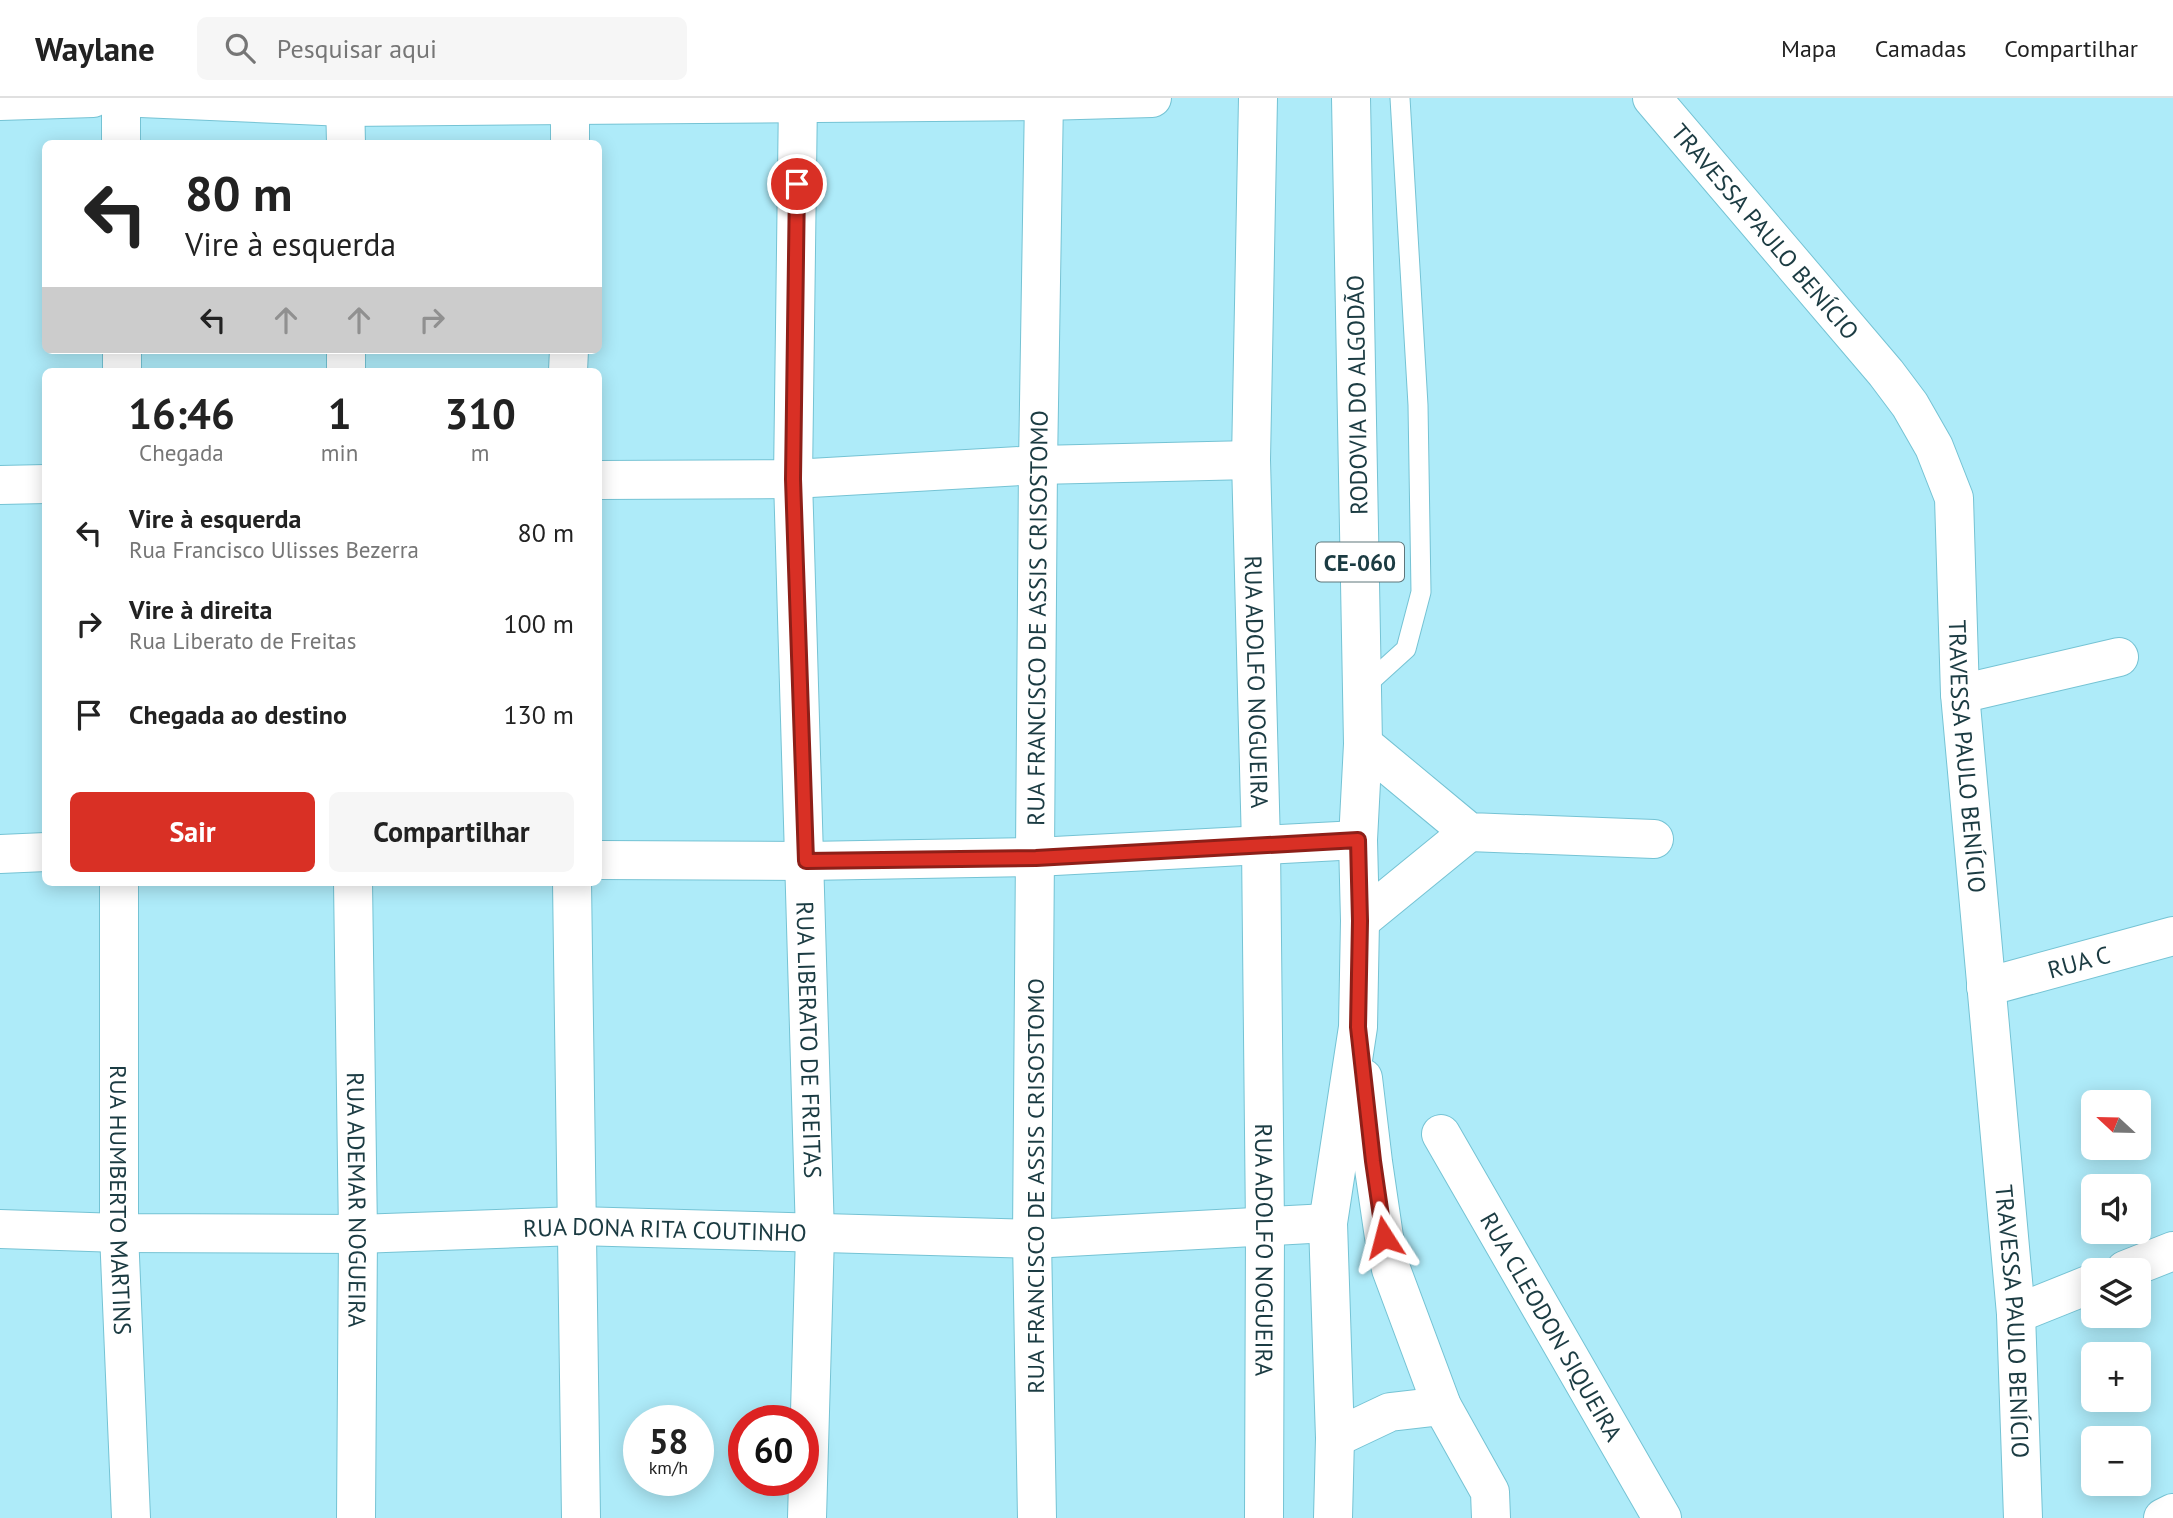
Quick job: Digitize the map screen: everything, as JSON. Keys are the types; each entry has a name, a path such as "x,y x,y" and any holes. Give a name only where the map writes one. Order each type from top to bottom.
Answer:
{"street":[{"path":"0,101 93,98"},
{"path":"121,98 121,140"},
{"path":"141,98 345,116 570,116 798,101 1153,98"},
{"name":"RUA ADOLFO NOGUEIRA","path":"1258,98 1251,460 1261,845 1265,1227 1264,1518"},
{"name":"RODOVIA DO ALGODÃO","path":"1351,98 1363,744 1358,840 1358,1027 1373,1161 1391,1269 1442,1406 1490,1492 1491,1518"},
{"name":"TRAVESSA PAULO BENÍCIO","path":"1652,98 1886,373 1910,405 1934,447 1954,498 1960,695 2016,1314 2023,1518"},
{"name":"RUA FRANCISCO DE ASSIS CRISOSTOMO","path":"1037,1518 1032,1239 1038,465 1044,100"},
{"name":"RUA LIBERATO DE FREITAS","path":"798,101 793,479 815,1235 807,1518"},
{"path":"602,480 793,479 1038,465 1251,460"},
{"path":"0,485 42,484"},
{"path":"1960,695 2119,657"},
{"path":"1363,744 1469,832 1654,839"},
{"path":"1360,921 1469,832"},
{"path":"602,860 1036,858 1358,840"},
{"path":"0,855 42,852"},
{"name":"RUA HUMBERTO MARTINS","path":"118,886 120,1233 131,1518"},
{"name":"RUA ADEMAR NOGUEIRA","path":"353,886 358,1234 356,1518"},
{"path":"572,886 581,1518"},
{"name":"RUA C","path":"1986,987 2173,936"},
{"name":"RODOVIA DO ALGODÃO","path":"1333,1518 1335,1437 1328,1223 1358,1027"},
{"name":"RUA CLEODON SIQUEIRA","path":"1441,1135 1662,1518"},
{"name":"RUA DONA RITA COUTINHO","path":"0,1229 120,1233 358,1234 577,1226 815,1235 1032,1239 1328,1223"},
{"path":"2151,1260 2173,1251"},
{"path":"2016,1314 2081,1288"},
{"path":"1335,1437 1390,1412 1442,1406"},
{"path":"2163,1518 2173,1513"}],"lane":[{"path":"1362,688 1406,649 1421,593 1418,405 1399,98"}],"route":[{"path":"797,184 793,479 806,861 1036,858 1358,840 1358,1027 1384,1237"}]}
